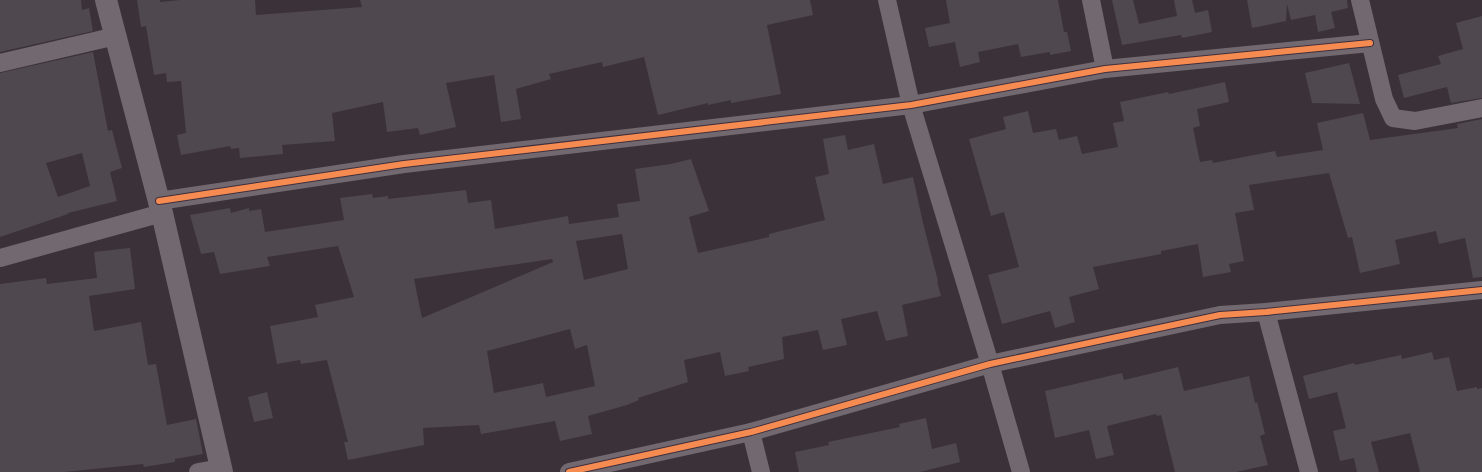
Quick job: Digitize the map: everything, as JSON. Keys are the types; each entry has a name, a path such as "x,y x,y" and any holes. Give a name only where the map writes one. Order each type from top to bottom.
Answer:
{"street":[{"path":"106,0 161,207 222,470 198,472"},
{"path":"887,0 911,105 990,364 1021,472"},
{"path":"1091,0 1105,69"},
{"path":"1360,0 1384,99 1393,118 1415,121 1482,108"},
{"path":"0,63 116,36"},
{"path":"0,258 161,207 404,164 911,105 1105,69 1370,43"},
{"path":"569,472 751,432 990,364 1220,315 1266,312 1482,290"},
{"path":"1266,312 1308,472"},
{"path":"751,432 761,472"}],"building":[{"path":"0,0 81,0 82,10 89,8 93,31 0,52"},
{"path":"137,0 160,0 160,2 180,0 255,0 256,15 362,7 360,0 810,0 813,15 767,25 781,94 731,103 731,100 708,105 708,103 658,115 644,57 603,67 602,62 549,74 551,79 516,89 521,119 501,122 494,75 446,83 456,127 420,135 418,128 387,132 383,102 332,113 335,141 282,145 283,154 240,158 239,148 231,149 230,146 181,155 177,135 186,133 181,81 167,82 166,73 154,75 146,26 141,27"},
{"path":"946,0 1058,0 1064,32 1067,32 1071,51 1050,55 1050,52 1021,57 1018,44 978,52 980,62 960,67 955,42 929,47 925,28 950,23"},
{"path":"1112,0 1133,0 1139,24 1177,16 1174,0 1192,0 1195,13 1208,10 1212,32 1182,38 1181,35 1122,45"},
{"path":"1247,0 1347,0 1348,8 1331,12 1335,28 1318,32 1315,15 1291,20 1287,4 1286,21 1252,28"},
{"path":"1482,16 1482,98 1451,103 1447,87 1404,98 1398,75 1441,64 1438,56 1463,49 1456,23"},
{"path":"93,52 108,131 112,130 122,168 110,172 117,201 68,213 0,237 0,73","holes":["82,153 90,186 58,197 46,163"]},
{"path":"1349,63 1360,104 1312,103 1305,73"},
{"path":"1225,82 1229,102 1197,109 1200,126 1193,128 1200,162 1212,160 1213,163 1275,151 1277,157 1323,150 1317,123 1363,113 1370,140 1458,128 1457,124 1482,119 1482,277 1473,278 1465,238 1439,244 1436,231 1395,240 1400,264 1360,273 1352,237 1348,238 1329,173 1249,185 1254,210 1235,213 1244,261 1229,264 1231,272 1203,277 1198,244 1161,251 1161,254 1093,267 1099,289 1069,297 1075,322 1055,328 1050,311 1002,324 988,275 1019,267 1004,212 991,216 969,139 1006,129 1003,117 1028,111 1033,133 1056,129 1059,140 1077,136 1082,154 1118,147 1113,123 1124,121 1120,102 1168,92 1169,94"},
{"path":"845,135 848,150 874,144 883,184 913,177 941,296 902,305 908,336 886,341 877,311 841,319 847,345 823,350 818,330 782,337 784,359 748,367 749,371 725,376 720,352 684,360 688,382 638,398 639,400 627,405 588,416 592,434 560,441 555,421 481,434 479,425 423,428 424,445 348,460 344,442 348,442 327,360 301,364 300,360 277,364 270,326 318,317 315,305 354,297 338,246 267,257 270,266 220,274 214,252 201,254 190,215 230,208 231,213 249,208 249,211 261,209 265,232 344,220 340,198 372,194 373,198 388,196 388,199 466,190 468,203 491,200 495,229 568,216 569,224 619,217 617,204 640,201 635,169 671,164 691,159 709,211 689,217 698,253 769,237 769,234 825,220 815,177 829,174 823,139","holes":["622,234 628,269 584,280 576,241","552,259 553,262 422,318 414,279","570,329 575,349 587,345 595,386 546,397 543,383 494,393 487,351"]},
{"path":"130,248 135,289 89,296 94,331 141,322 148,365 156,364 167,425 196,419 203,454 175,459 175,462 144,467 143,464 64,472 0,472 0,284 46,278 47,284 97,278 94,252"},
{"path":"1432,352 1434,360 1449,357 1457,391 1477,387 1477,389 1482,388 1482,472 1420,472 1410,433 1371,442 1379,472 1357,472 1354,458 1340,461 1333,431 1346,428 1337,392 1309,399 1303,376 1354,363 1355,365 1401,355 1402,359"},
{"path":"1178,367 1184,391 1249,376 1255,403 1257,402 1265,434 1260,436 1268,465 1236,472 1175,472 1161,415 1157,416 1156,414 1107,426 1114,455 1096,459 1089,430 1055,438 1045,391 1122,373 1124,380"},
{"path":"267,392 273,418 254,422 248,397"},
{"path":"926,418 932,449 956,443 960,462 920,472 799,472 795,452 829,445 828,442 900,427 899,424"}],"cycle path":[{"path":"159,201 404,164 911,105 1105,69 1370,43"},
{"path":"569,472 751,432 990,364 1220,315 1266,312 1482,290"}]}
